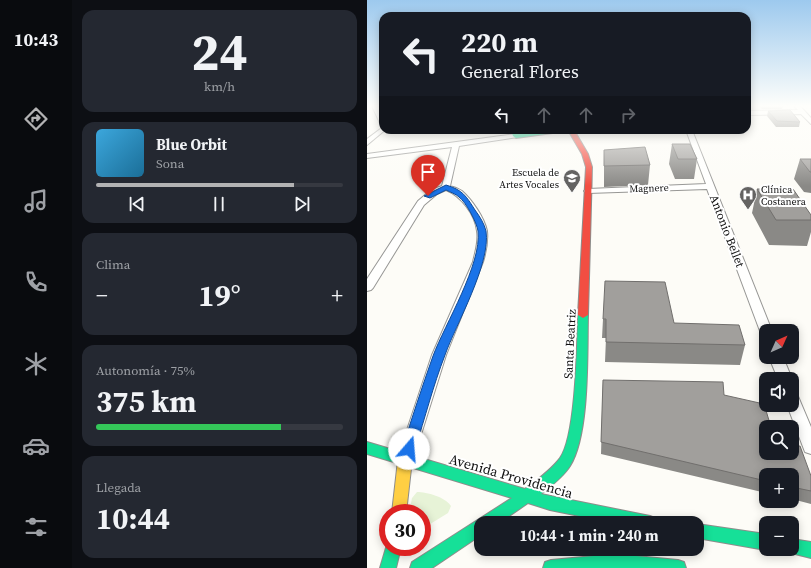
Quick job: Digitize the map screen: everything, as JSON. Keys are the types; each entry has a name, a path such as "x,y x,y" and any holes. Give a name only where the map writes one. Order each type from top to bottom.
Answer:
{"street":[{"path":"367,143 379,133"},
{"path":"367,156 455,144 510,134"},
{"name":"Santa Beatriz","path":"496,516 526,496 561,468 573,447 581,375 589,191 589,163 582,147 574,134"},
{"name":"Antonio Bellet","path":"690,134 709,186 763,324"},
{"path":"446,187 455,144"},
{"name":"Magnere","path":"589,191 709,186"},
{"path":"367,288 421,203 434,192 446,187 458,192 469,203 482,231 482,246 478,262 464,298 439,355 405,460 400,504"},
{"path":"797,412 811,447"},
{"name":"Avenida Providencia","path":"367,448 526,496 567,507 614,516"},
{"path":"418,568 474,531"},
{"path":"704,532 759,541"},
{"path":"799,548 811,550"},
{"path":"388,568 391,556"},
{"path":"563,567 615,562 678,568"}],"green space":[{"path":"417,492 431,494 445,500 451,506 448,513 431,523 431,504 411,504 412,498"}],"building":[{"path":"672,144 690,144 697,159 678,159"},
{"path":"645,147 650,165 604,166 604,150"},
{"path":"800,159 811,159 811,172 810,172"},
{"path":"757,189 793,189 811,215 811,220 776,220"},
{"path":"605,281 665,282 674,323 739,325 745,345 606,342 606,319 603,319"},
{"path":"603,380 723,382 724,395 759,403 759,412 766,412 769,420 759,420 759,460 799,460 800,446 811,476 811,491 799,488 799,468 759,468 759,479 601,442"}],"traffic: fast":[{"path":"515,134 516,136 531,134"},
{"path":"496,516 548,480 565,462 570,451 574,435 580,392 583,315"},
{"path":"367,448 550,503 615,516"},
{"path":"418,568 474,531"},
{"path":"704,532 759,541"},
{"path":"799,548 811,550"},
{"path":"388,568 391,556"},
{"path":"551,568 615,562 678,568"}],"traffic: slow":[{"path":"400,504 405,460"}],"traffic: jam":[{"path":"573,134 585,154 589,167 583,315"}],"place":[{"name":"Escuela de Artes Vocales","path":"572,193"},
{"name":"Clínica Costanera","path":"748,210"}],"route":[{"path":"409,449 439,355 478,262 482,246 482,231 479,222 469,203 462,195 446,187 428,196"}]}
